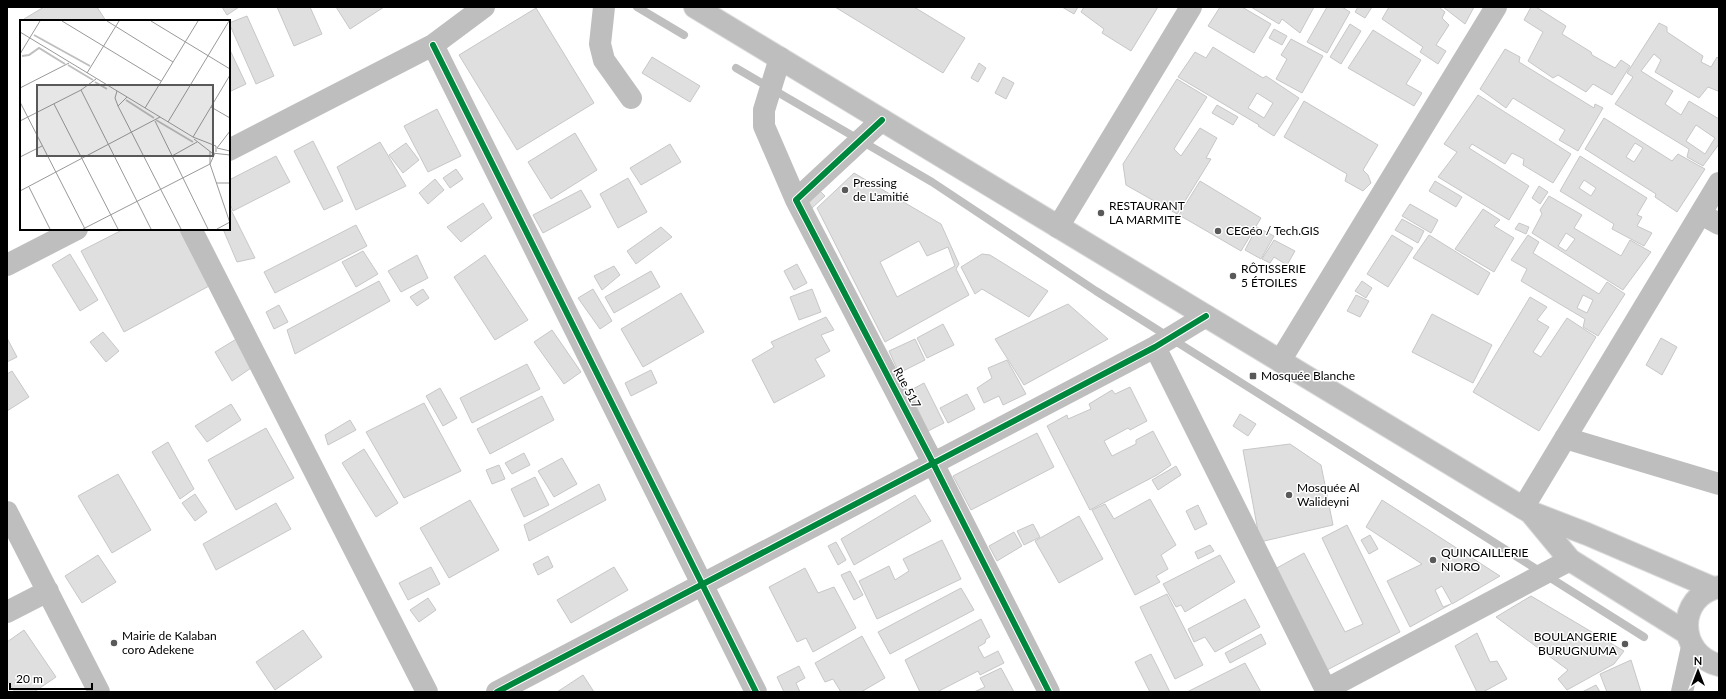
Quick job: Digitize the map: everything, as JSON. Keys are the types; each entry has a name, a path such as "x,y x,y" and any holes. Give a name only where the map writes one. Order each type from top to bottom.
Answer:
{"street":[{"path":"230,149 433,45 484,7"},
{"path":"604,7 600,44 604,60 630,98"},
{"path":"695,7 1526,510 1716,588"},
{"path":"1058,227 1191,7"},
{"path":"1280,361 1496,7"},
{"path":"433,45 756,692"},
{"name":"Rue 517","path":"780,58 764,110 764,126 796,200 933,463 1049,692"},
{"path":"796,200 882,120"},
{"path":"1526,510 1565,438 1710,219 1719,183"},
{"path":"7,265 75,230"},
{"path":"192,230 426,692"},
{"path":"497,692 1155,347 1206,316"},
{"path":"1155,347 1326,691 1570,560"},
{"path":"1565,438 1719,484"},
{"path":"1526,510 1570,560 1689,640 1700,657 1719,666"},
{"path":"7,512 99,692"},
{"path":"1682,692 1689,640 1687,619 1692,606 1701,596 1716,588"},
{"path":"7,612 48,592"}],"building":[{"path":"44,7 97,7 105,20 24,20"},
{"path":"222,7 239,7 227,15"},
{"path":"277,7 310,7 322,34 294,46"},
{"path":"336,7 384,7 350,29"},
{"path":"835,7 914,7 965,38 943,73"},
{"path":"1062,7 1078,7 1074,14"},
{"path":"1084,7 1158,7 1131,51 1102,33 1104,29 1081,12"},
{"path":"1220,7 1242,7 1271,24 1254,53 1208,26"},
{"path":"1251,7 1314,7 1300,33 1282,19 1279,24"},
{"path":"1327,7 1342,7 1350,12 1327,53 1307,42"},
{"path":"1358,7 1372,7 1365,18 1355,12"},
{"path":"1389,7 1439,7 1445,12 1442,18 1449,25 1436,45 1446,51 1438,64 1420,52 1423,47 1382,19"},
{"path":"1443,7 1474,7 1465,24"},
{"path":"1531,7 1536,7 1566,26 1562,34 1591,52 1592,55 1615,68 1621,60 1630,66 1612,95 1593,84 1586,92 1558,75 1553,78 1528,61 1543,32 1524,20"},
{"path":"536,8 594,103 517,150 459,55"},
{"path":"247,16 274,76 256,84 230,23"},
{"path":"1659,23 1667,27 1667,32 1703,56 1701,62 1711,67 1717,57 1719,59 1718,91 1708,87 1699,98 1655,72 1661,60 1654,54 1641,71 1673,91 1665,104 1681,115 1689,101 1719,119 1719,144 1703,166 1687,157 1689,149 1615,104 1633,77 1627,73","holes":["1696,125 1715,138 1705,154 1686,141"]},
{"path":"1350,24 1361,31 1341,64 1330,57"},
{"path":"1274,29 1287,36 1282,45 1269,38"},
{"path":"1373,30 1421,60 1406,84 1422,93 1414,106 1348,68"},
{"path":"1291,39 1323,56 1302,93 1276,79 1287,59 1281,55"},
{"path":"1213,47 1263,78 1266,76 1299,98 1274,136 1258,126 1259,125 1178,77 1195,52 1206,58","holes":["1257,93 1273,103 1264,118 1248,108"]},
{"path":"1505,49 1520,57 1519,62 1594,108 1595,104 1603,108 1578,151 1559,140 1565,130 1513,98 1506,108 1480,89"},
{"path":"230,50 246,84 230,92"},
{"path":"652,57 700,86 690,102 642,73"},
{"path":"979,63 986,68 978,82 971,78"},
{"path":"1003,77 1014,83 1006,99 995,93"},
{"path":"1177,79 1207,97 1174,149 1181,156 1200,128 1217,138 1206,158 1211,159 1177,214 1126,185 1123,164"},
{"path":"1478,95 1571,154 1553,183 1523,165 1524,159 1512,153 1505,164 1472,144 1469,148 1529,186 1509,220 1438,177 1457,152 1444,144"},
{"path":"1304,101 1378,145 1363,170 1368,175 1371,183 1363,191 1345,181 1347,174 1284,137"},
{"path":"1217,105 1238,117 1233,125 1212,113"},
{"path":"437,109 461,156 428,172 404,126"},
{"path":"1604,118 1672,161 1678,154 1705,169 1677,212 1655,197 1656,194 1585,149","holes":["1635,143 1643,148 1634,162 1626,157"]},
{"path":"575,133 597,170 551,199 528,162"},
{"path":"313,141 343,201 324,210 294,151"},
{"path":"380,142 406,186 356,210 337,167"},
{"path":"406,143 419,160 403,173 389,155"},
{"path":"670,144 681,162 641,185 630,168"},
{"path":"276,156 290,182 233,211 230,204 230,179"},
{"path":"1580,156 1647,198 1637,215 1642,217 1637,226 1652,233 1644,246 1612,229 1614,224 1560,191","holes":["1584,180 1596,188 1591,196 1579,188"]},
{"path":"456,169 463,179 450,188 443,178"},
{"path":"854,173 941,224 959,264 956,269 969,295 885,342 817,208","holes":["919,241 927,256 948,247 955,266 897,297 880,262"]},
{"path":"628,178 647,212 618,228 600,194"},
{"path":"435,179 444,190 428,204 419,193"},
{"path":"1200,181 1261,218 1241,251 1179,215"},
{"path":"1435,181 1462,197 1456,207 1429,191"},
{"path":"1539,186 1548,192 1540,204 1532,198"},
{"path":"817,188 825,196 812,208 804,200"},
{"path":"581,190 591,207 543,233 533,215"},
{"path":"1549,196 1582,215 1574,228 1621,256 1630,240 1651,252 1623,290 1532,233 1542,214 1540,210","holes":["1566,233 1575,239 1566,251 1558,246"]},
{"path":"483,203 492,218 461,242 447,227"},
{"path":"1410,204 1438,220 1431,233 1402,216"},
{"path":"230,208 255,258 237,262 223,230 230,230"},
{"path":"1483,209 1500,220 1494,226 1514,238 1494,272 1455,249"},
{"path":"1402,219 1424,231 1418,243 1395,230"},
{"path":"1519,223 1529,227 1526,234 1515,229"},
{"path":"356,225 367,246 275,293 264,272"},
{"path":"661,227 672,237 636,264 627,251"},
{"path":"1257,227 1274,236 1261,259 1245,250"},
{"path":"122,230 180,230 209,286 124,332 81,251"},
{"path":"1392,235 1413,248 1388,287 1367,274"},
{"path":"1429,235 1490,273 1478,295 1413,258"},
{"path":"1528,235 1539,242 1533,253 1599,294 1607,282 1625,294 1598,336 1583,327 1585,319 1521,281 1527,269 1511,260","holes":["1583,295 1593,300 1587,313 1577,308"]},
{"path":"1274,240 1295,251 1287,265 1274,257 1270,263 1262,259"},
{"path":"363,251 378,274 356,287 342,262"},
{"path":"70,254 98,300 80,311 52,265"},
{"path":"982,254 990,255 1048,291 1029,317 982,289 975,294 961,267"},
{"path":"417,255 428,278 401,292 388,271"},
{"path":"485,255 528,320 495,340 454,277"},
{"path":"797,264 807,283 794,290 784,271"},
{"path":"614,266 620,275 602,290 594,276"},
{"path":"651,271 660,287 614,313 605,297"},
{"path":"379,281 390,301 295,354 287,330"},
{"path":"1362,281 1372,288 1366,298 1355,291"},
{"path":"423,289 429,298 417,306 410,297"},
{"path":"593,289 612,321 600,329 578,298"},
{"path":"812,289 821,312 799,320 790,297"},
{"path":"681,293 704,332 643,367 621,329"},
{"path":"1356,295 1369,301 1360,317 1347,311"},
{"path":"1530,297 1547,307 1537,320 1549,327 1533,352 1541,357 1567,318 1596,337 1539,431 1473,392"},
{"path":"1068,304 1108,339 1024,385 995,339"},
{"path":"279,305 288,322 274,329 266,312"},
{"path":"1432,314 1492,345 1473,383 1412,352"},
{"path":"826,317 834,330 821,335 830,351 815,359 825,376 774,403 752,360 774,347 771,342"},
{"path":"943,324 954,345 927,358 917,338"},
{"path":"552,330 581,372 564,384 534,342"},
{"path":"103,332 119,351 106,362 90,342"},
{"path":"7,338 17,357 7,362"},
{"path":"238,338 254,366 232,381 215,352"},
{"path":"1661,338 1677,347 1662,375 1646,365"},
{"path":"915,339 925,360 899,373 889,351"},
{"path":"1007,360 1026,394 1003,405 999,396 984,403 977,388 992,378 988,368"},
{"path":"527,364 540,389 472,423 460,398"},
{"path":"651,370 657,383 631,396 625,383"},
{"path":"12,371 29,397 7,411 7,374"},
{"path":"924,383 944,423 928,431 909,391"},
{"path":"1130,387 1147,421 1130,430 1128,428 1104,441 1112,456 1136,444 1136,440 1153,431 1171,465 1157,475 1090,510 1047,426 1067,415 1068,419 1091,409 1089,404 1112,390 1115,394"},
{"path":"440,388 457,418 443,426 426,396"},
{"path":"967,394 975,409 948,423 940,408"},
{"path":"542,396 554,420 490,454 477,429"},
{"path":"424,403 461,471 404,498 366,432"},
{"path":"231,404 241,420 207,442 195,426"},
{"path":"1240,414 1256,424 1248,436 1233,426"},
{"path":"350,420 356,430 328,445 325,435"},
{"path":"266,428 294,478 236,510 208,460"},
{"path":"1037,433 1054,467 971,510 953,476"},
{"path":"168,442 194,489 180,499 152,452"},
{"name":"Mosquée Al Walideyni","path":"1290,444 1321,465 1333,525 1260,542 1243,450"},
{"path":"364,449 398,503 376,517 342,463"},
{"path":"524,453 530,465 512,474 505,463"},
{"path":"562,458 577,484 554,497 538,471"},
{"path":"499,465 505,479 492,484 486,470"},
{"path":"1176,466 1181,475 1158,490 1152,480"},
{"path":"118,474 151,530 112,553 78,496"},
{"path":"535,477 549,505 524,517 511,489"},
{"path":"599,484 606,500 529,541 524,525"},
{"path":"195,494 207,512 195,521 182,503"},
{"path":"915,495 931,521 854,565 841,539"},
{"path":"1150,499 1176,545 1161,555 1168,569 1156,576 1160,582 1135,595 1092,510 1105,504 1114,519"},
{"path":"470,500 499,550 449,578 420,528"},
{"path":"1382,500 1500,576 1452,604 1442,586 1435,590 1443,607 1451,604 1410,627 1387,581 1422,564 1366,527"},
{"path":"276,503 291,529 216,570 203,544"},
{"path":"1198,505 1207,524 1195,530 1186,511"},
{"path":"1079,516 1103,559 1059,583 1035,541"},
{"path":"1033,524 1040,537 1024,545 1017,531"},
{"path":"1347,525 1400,632 1327,670 1275,569 1304,553 1345,632 1363,624 1322,538"},
{"path":"1014,532 1022,546 997,561 989,546"},
{"path":"1370,535 1378,549 1369,554 1361,540"},
{"path":"942,540 961,579 877,619 859,581 889,566 895,580 909,571 903,559"},
{"path":"836,542 846,560 838,565 828,546"},
{"path":"1210,545 1214,551 1198,559 1195,552"},
{"path":"98,555 116,582 82,603 65,576"},
{"path":"1220,555 1235,582 1185,612 1181,605 1176,607 1163,584"},
{"path":"548,556 553,567 538,575 533,564"},
{"path":"431,567 440,584 408,600 399,583"},
{"path":"614,567 628,590 571,623 557,600"},
{"path":"805,568 818,593 834,587 856,628 813,652 806,638 797,642 769,587"},
{"path":"850,571 863,595 854,600 841,575"},
{"path":"961,588 974,610 890,654 878,632"},
{"path":"1167,594 1203,665 1175,679 1140,607"},
{"path":"1531,596 1624,651 1614,664 1567,690 1558,679 1568,670 1496,617"},
{"path":"428,598 436,610 419,622 410,610"},
{"path":"1245,599 1260,627 1215,652 1205,637 1194,642 1188,629"},
{"path":"981,619 990,637 986,639 985,643 978,647 984,658 998,651 1004,663 980,675 978,671 937,692 920,692 905,660"},
{"path":"24,630 56,677 34,692 15,692 7,680 7,642"},
{"path":"303,630 322,657 275,690 256,662"},
{"path":"1477,633 1490,662 1497,661 1507,679 1483,692 1477,692 1455,646"},
{"path":"1261,634 1266,644 1230,663 1225,653"},
{"path":"862,636 885,678 861,692 841,692 833,679 825,682 815,663"},
{"path":"1151,654 1170,692 1150,692 1135,662"},
{"path":"1631,660 1641,692 1607,692 1600,674"},
{"path":"1245,663 1261,692 1187,692"},
{"path":"799,666 805,678 796,683 800,692 784,692 777,677"},
{"path":"1001,668 1014,692 974,692 985,687 980,678"},
{"path":"583,675 594,692 557,692"},
{"path":"1596,685 1600,692 1582,692"}],"waterway":[{"path":"637,7 684,35"},
{"path":"736,68 932,182 1096,291 1644,637"}],"cycle path":[{"path":"433,45 756,692"},
{"path":"882,120 796,200 933,463 1049,692"},
{"path":"497,692 1155,347 1206,316"}],"place":[{"name":"Pressing de L'amitié","path":"845,190"},
{"name":"RESTAURANT LA MARMITE","path":"1101,213"},
{"name":"CEGéo / Tech.GIS","path":"1218,231"},
{"name":"RÔTISSERIE 5 ÉTOILES","path":"1233,276"},
{"name":"Mosquée Blanche","path":"1253,376"},
{"name":"Mosquée Al Walideyni","path":"1289,495"},
{"name":"QUINCAILLERIE NIORO","path":"1433,560"},
{"name":"Mairie de Kalaban coro Adekene","path":"114,643"},
{"name":"BOULANGERIE BURUGNUMA","path":"1625,644"}]}
